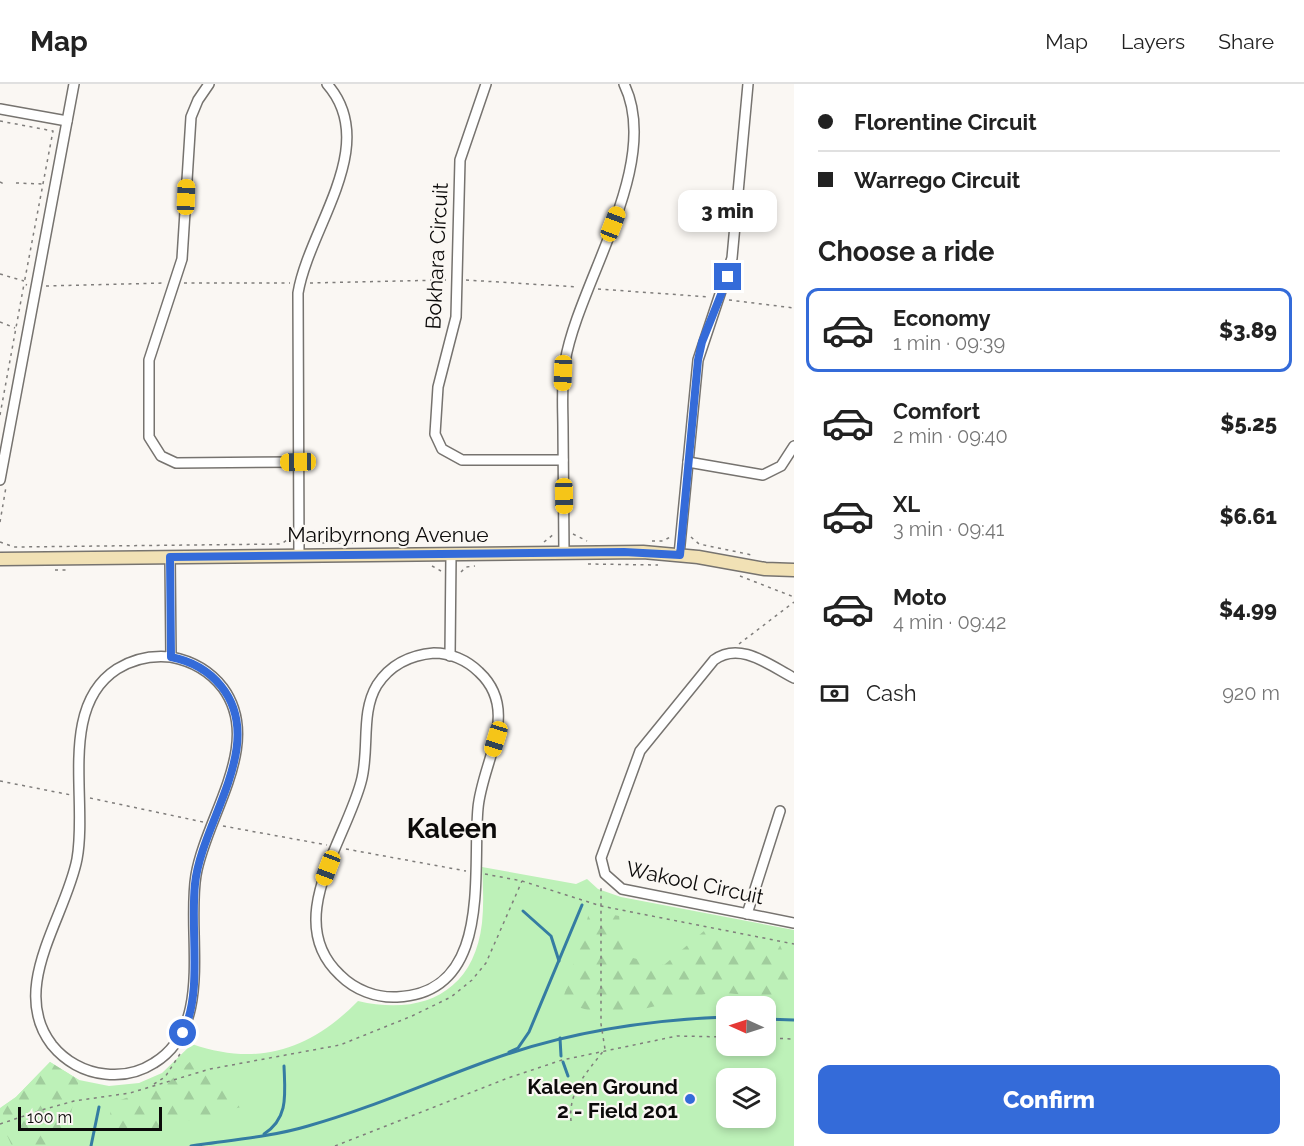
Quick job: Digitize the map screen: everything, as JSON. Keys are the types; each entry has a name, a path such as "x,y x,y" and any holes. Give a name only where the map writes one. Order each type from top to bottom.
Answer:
{"street":[{"path":"0,480 74,84"},
{"path":"209,84 198,100 189,126 183,249 175,283 148,360 149,431 153,447 166,459 176,463 298,462"},
{"path":"299,555 297,312 300,283 348,149 348,131 344,112 327,84"},
{"name":"Bokhara Circuit","path":"486,84 460,160 454,329 435,401 434,429 439,445 451,457 462,460 563,460"},
{"path":"564,553 565,361 627,182 634,121 631,102 624,84"},
{"path":"680,555 698,360 732,258 748,84"},
{"path":"0,109 67,121"},
{"path":"688,462 763,475 781,466 794,446"},
{"name":"Maribyrnong Avenue","path":"0,559 564,553 680,555 776,570 794,570"},
{"path":"450,656 452,555"},
{"path":"170,557 171,657"},
{"name":"Maribyrnong Avenue","path":"776,570 794,579"},
{"path":"729,652 745,653 794,678"},
{"name":"Wakool Circuit","path":"729,652 710,664 639,751 603,847 601,858 603,869 609,879 622,889 794,923"},
{"path":"426,654 450,656 472,666 484,677 496,699 499,715 498,731 478,803 471,932 466,950 457,966 443,979 419,993 401,997 382,996 364,991 347,982 328,962 319,945 315,927 315,908 337,847 363,775 369,707 378,684 395,666 410,658 426,654"},
{"path":"171,657 189,662 213,676 230,698 236,716 237,752 196,874 192,1006 183,1033 172,1048 150,1065 132,1072 104,1074 86,1070 69,1061 55,1048 40,1025 35,997 37,978 75,867 79,846 81,725 94,692 105,678 127,663 144,658 171,657"},
{"path":"747,914 780,811"}],"path":[{"path":"0,121 53,131 0,415"},
{"path":"0,182 4,184"},
{"path":"16,183 43,184"},
{"path":"0,274 36,286 457,279 719,298 794,308"},
{"path":"0,322 16,329"},
{"path":"0,385 6,385"},
{"path":"587,564 658,565"},
{"path":"429,565 436,567 445,575 459,574 466,567 482,565"},
{"path":"52,570 74,570"},
{"path":"736,575 794,597"},
{"path":"729,652 794,602"},
{"path":"0,781 212,824 522,881 601,906 794,944"},
{"path":"571,1121 573,1091 605,1049 600,1024 603,869"},
{"path":"0,1124 74,1101 150,1087 210,1068 340,1045 451,997 472,980 486,963 522,881"},
{"path":"150,1087 165,1077 179,1055 183,1033"},
{"path":"335,1146 535,1068 605,1049 677,1036 716,1037"},
{"path":"776,1038 794,1039"}],"green space":[{"path":"482,867 576,884 587,879 598,889 621,897 794,930 794,1146 0,1146 0,1108 16,1097 50,1062 79,1080 109,1086 139,1083 162,1073 192,1044 216,1051 239,1054 282,1050 321,1032 358,1001 381,1005 403,1005 441,994 456,982 468,967 477,947 483,916"},
{"path":"590,910 619,916 624,956 664,965 704,931 780,945 794,979 794,999 714,992 610,1017 562,1002"},
{"path":"197,1055 226,1079 245,1106 138,1134 108,1128 112,1103 168,1083"},
{"path":"50,1062 79,1080 63,1146 12,1146 5,1131 2,1107 16,1097"}],"waterway":[{"path":"509,1052 518,1048 529,1032 582,905"},
{"path":"523,911 551,936 559,961"},
{"path":"191,1146 265,1136 332,1119 493,1059 550,1041 637,1024 716,1018"},
{"path":"776,1019 794,1020"},
{"path":"560,1038 561,1056"},
{"path":"563,1062 568,1076"},
{"path":"264,1134 272,1128 282,1113 285,1096 284,1066"},
{"path":"91,1146 99,1107"}],"place":[{"name":"Kaleen Ground 2 - Field 201","path":"690,1099"}],"district":[{"name":"Kaleen","path":"452,829"}],"route":[{"path":"183,1033 192,1006 196,874 237,752 238,725 230,698 213,676 189,662 171,657 170,557 624,552 680,555 696,369 702,342 728,277"}]}
